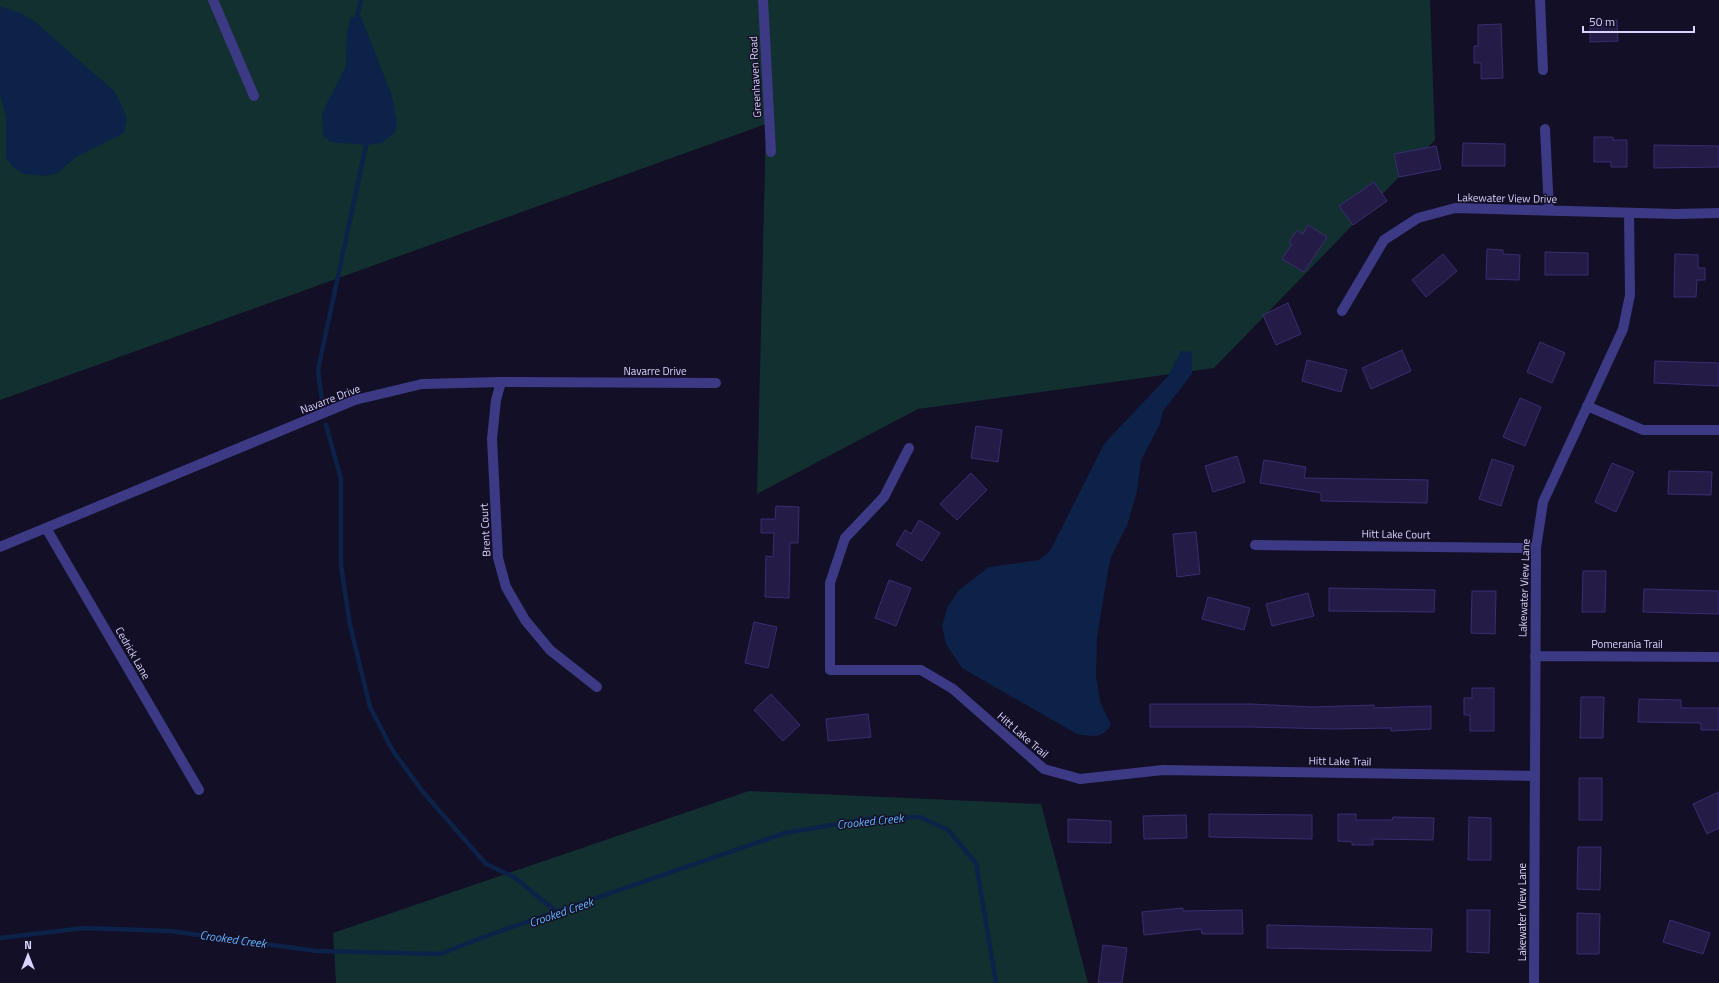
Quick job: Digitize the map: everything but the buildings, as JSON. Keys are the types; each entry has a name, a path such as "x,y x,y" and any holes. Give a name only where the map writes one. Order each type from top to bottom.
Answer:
{"street":[{"path":"212,0 254,96"},
{"name":"Greenhaven Road","path":"763,0 771,152"},
{"path":"1540,0 1543,70"},
{"path":"1545,129 1548,211"},
{"name":"Lakewater View Drive","path":"1342,311 1384,240 1418,218 1455,208 1629,213 1719,213"},
{"name":"Lakewater View Lane","path":"1534,983 1536,548 1543,502 1623,329 1630,295 1629,213"},
{"name":"Navarre Drive","path":"0,547 355,400 422,384 501,382 716,383"},
{"name":"Brent Court","path":"501,382 496,400 492,439 498,558 506,587 525,620 550,650 597,687"},
{"path":"1588,406 1643,430 1719,430"},
{"name":"Hitt Lake Trail","path":"909,448 884,497 845,538 830,583 830,670 921,670 953,689 1044,769 1080,778 1163,770 1534,776"},
{"name":"Cedrick Lane","path":"46,528 199,790"},
{"name":"Hitt Lake Court","path":"1255,545 1536,548"},
{"name":"Pomerania Trail","path":"1535,656 1719,657"}],"green space":[{"path":"0,0 1430,0 1435,140 1214,368 918,409 757,494 766,124 0,400"},
{"path":"749,791 1041,804 1088,983 336,983 333,933"}],"water":[{"path":"0,6 20,13 34,21 115,92 127,118 124,133 76,157 59,172 46,176 24,174 14,168 6,158 6,117 0,94"},
{"path":"351,17 361,17 392,96 397,124 395,132 382,143 366,145 331,142 323,136 322,113 346,66 347,32"},
{"path":"1181,351 1192,352 1192,374 1163,411 1160,424 1141,460 1137,491 1128,523 1111,557 1108,571 1097,637 1096,676 1100,701 1111,725 1104,733 1100,735 1092,736 1077,734 962,668 946,644 942,626 948,606 959,590 989,567 1039,560 1050,551 1104,444 1168,376"}],"waterway":[{"path":"357,17 361,0"},
{"path":"322,401 318,370 366,145"},
{"path":"326,425 341,479 341,565 350,625 370,707 393,751 423,792 486,864 514,877 558,913"},
{"name":"Crooked Creek","path":"0,938 84,928 170,931 317,951 440,954 489,935 785,833 867,819 920,817 948,830 976,863 996,983"}]}
